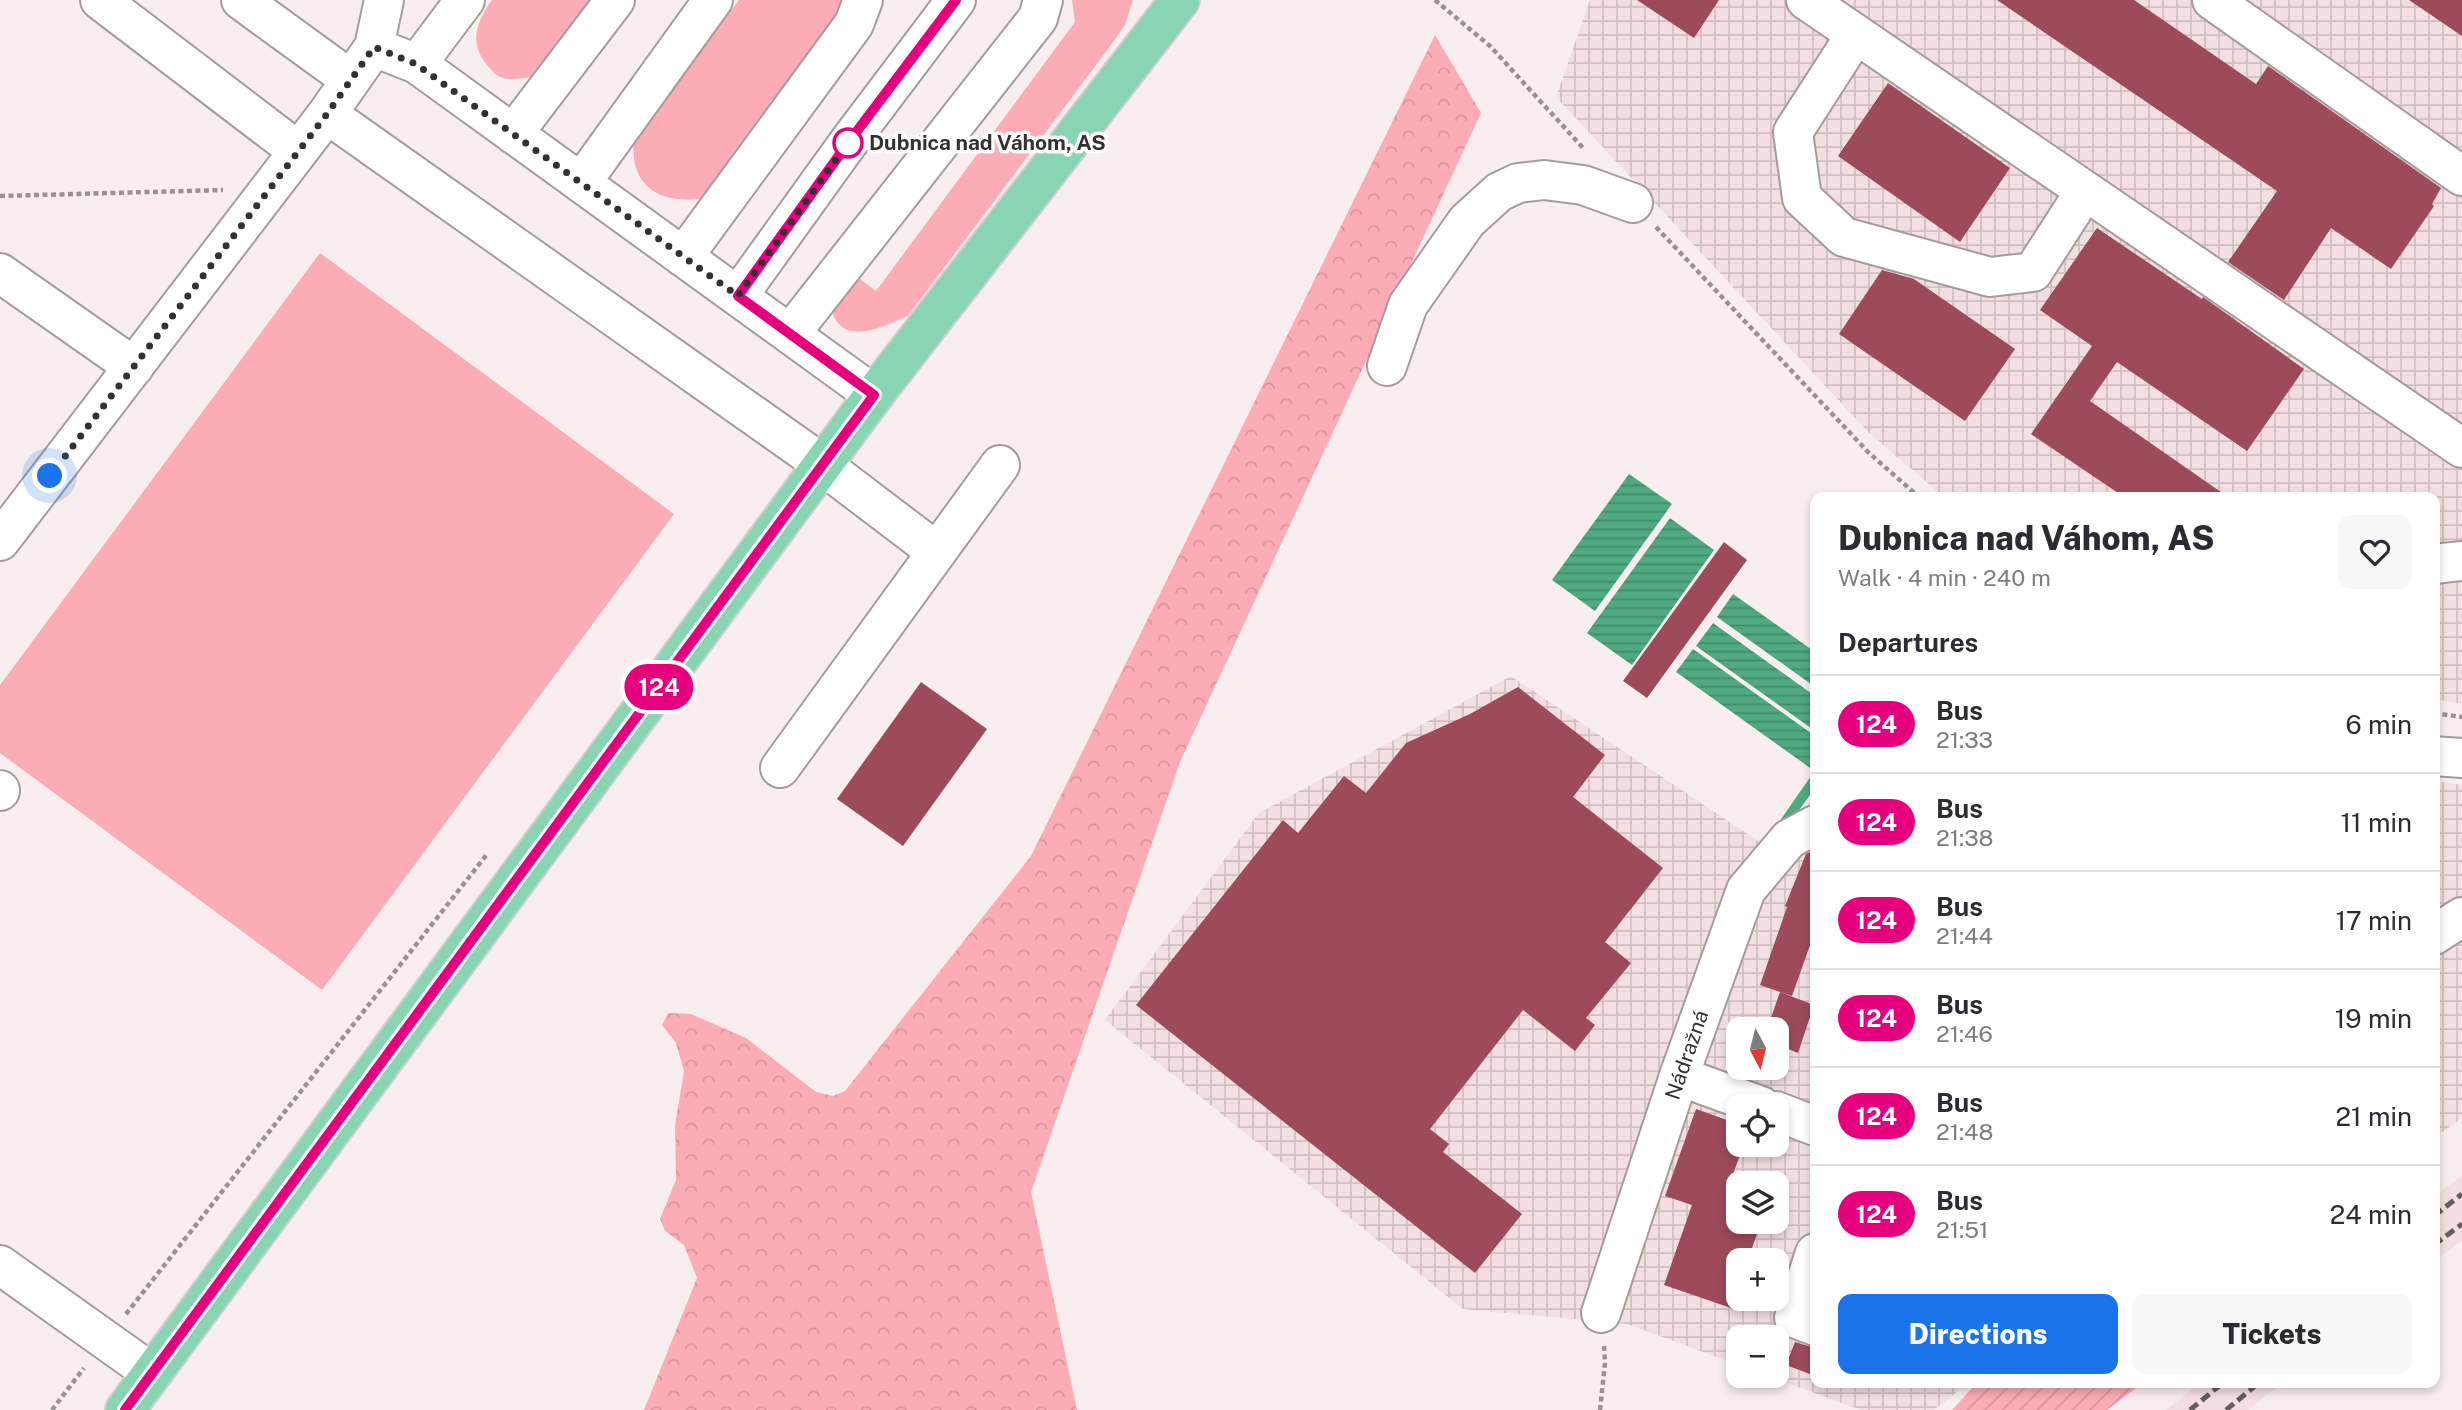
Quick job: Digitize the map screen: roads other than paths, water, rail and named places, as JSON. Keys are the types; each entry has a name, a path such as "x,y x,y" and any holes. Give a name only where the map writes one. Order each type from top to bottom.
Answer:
{"main road":[{"path":"125,1410 874,395 1180,0"}],"street":[{"path":"100,0 298,152"},
{"path":"241,0 351,80"},
{"path":"416,64 465,0"},
{"path":"513,134 615,0"},
{"path":"581,183 713,0"},
{"path":"683,257 854,24 863,0"},
{"path":"738,296 848,143 956,0"},
{"path":"790,334 1038,18 1043,0"},
{"path":"1806,0 1861,11 2085,191 2462,448"},
{"path":"2212,0 2462,176"},
{"path":"0,541 327,114 374,47 382,1"},
{"path":"1861,11 1793,132 1801,198 1844,237 1990,277 2033,271 2085,191"},
{"path":"374,47 416,64 874,395"},
{"path":"327,114 824,465 937,552"},
{"path":"1387,366 1408,305 1467,221 1499,192 1518,183 1544,180 1583,185 1633,203"},
{"path":"0,273 134,367"},
{"path":"780,768 1000,465"},
{"path":"2440,563 2462,561"},
{"path":"2440,756 2462,758"},
{"name":"Nádražná","path":"1601,1313 1679,1076 1746,890 1806,830"},
{"path":"2440,931 2462,918"},
{"path":"1679,1076 1728,1094"},
{"path":"1789,1116 1810,1124"},
{"path":"0,1265 152,1373"},
{"path":"1810,1268 1794,1318 1810,1324"}],"waterway":[{"path":"1791,825 1785,822 1810,786"}],"railway":[{"path":"2440,1211 2462,1194"},
{"path":"2440,1240 2462,1224"},
{"path":"2190,1410 2217,1388"},
{"path":"2226,1410 2253,1388"}],"place":[{"name":"Dubnica nad Váhom, AS","path":"848,143"}]}
